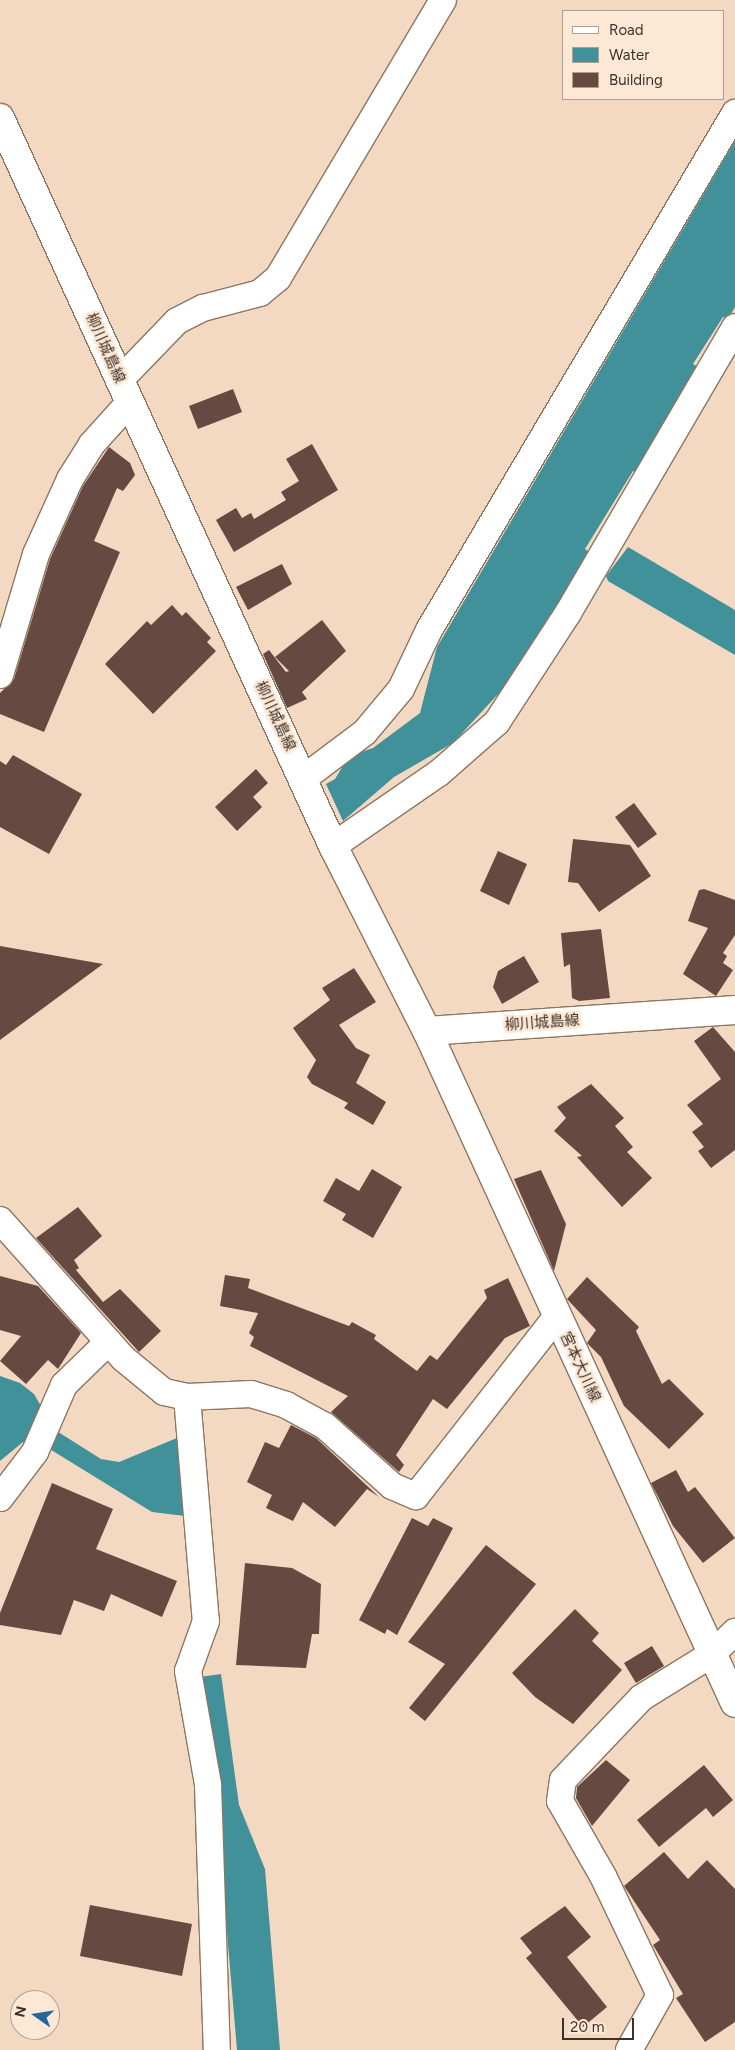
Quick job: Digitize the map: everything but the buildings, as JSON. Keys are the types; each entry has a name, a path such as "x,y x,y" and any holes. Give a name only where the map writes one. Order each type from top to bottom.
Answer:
{"main road":[{"name":"柳川城島線","path":"0,118 332,842 427,1031 735,1010"},
{"name":"宮本大川線","path":"427,1031 735,1703"}],"street":[{"path":"0,675 36,554 70,479 124,391 177,321 203,308 260,293 278,278 443,0"},
{"path":"304,778 365,732 401,688 429,630 735,114"},
{"path":"332,842 439,773 497,722 568,613 735,327"},
{"path":"0,1220 108,1342 164,1392 187,1397 251,1394 286,1405 325,1426 392,1486 416,1496 556,1316"},
{"path":"0,1498 35,1452 64,1385 108,1342"},
{"path":"187,1397 206,1620 188,1671 208,1785 217,2050"},
{"path":"629,2050 660,1995 603,1876 560,1801 563,1780 641,1698 712,1654 735,1632"}],"water":[{"path":"735,141 735,307 728,319 723,317 693,364 700,368 638,473 633,471 585,549 589,552 523,667 453,743 394,777 343,821 326,784 335,779 349,756 373,748 420,713 437,647"},
{"path":"628,547 735,610 735,655 608,581 606,576"},
{"path":"0,1376 20,1383 34,1394 55,1430 101,1459 119,1462 177,1438 185,1516 152,1512 35,1440 31,1446 23,1442 0,1461"},
{"path":"221,1674 239,1805 265,1869 280,2050 237,2050 224,1897 223,1815 200,1677"}]}
